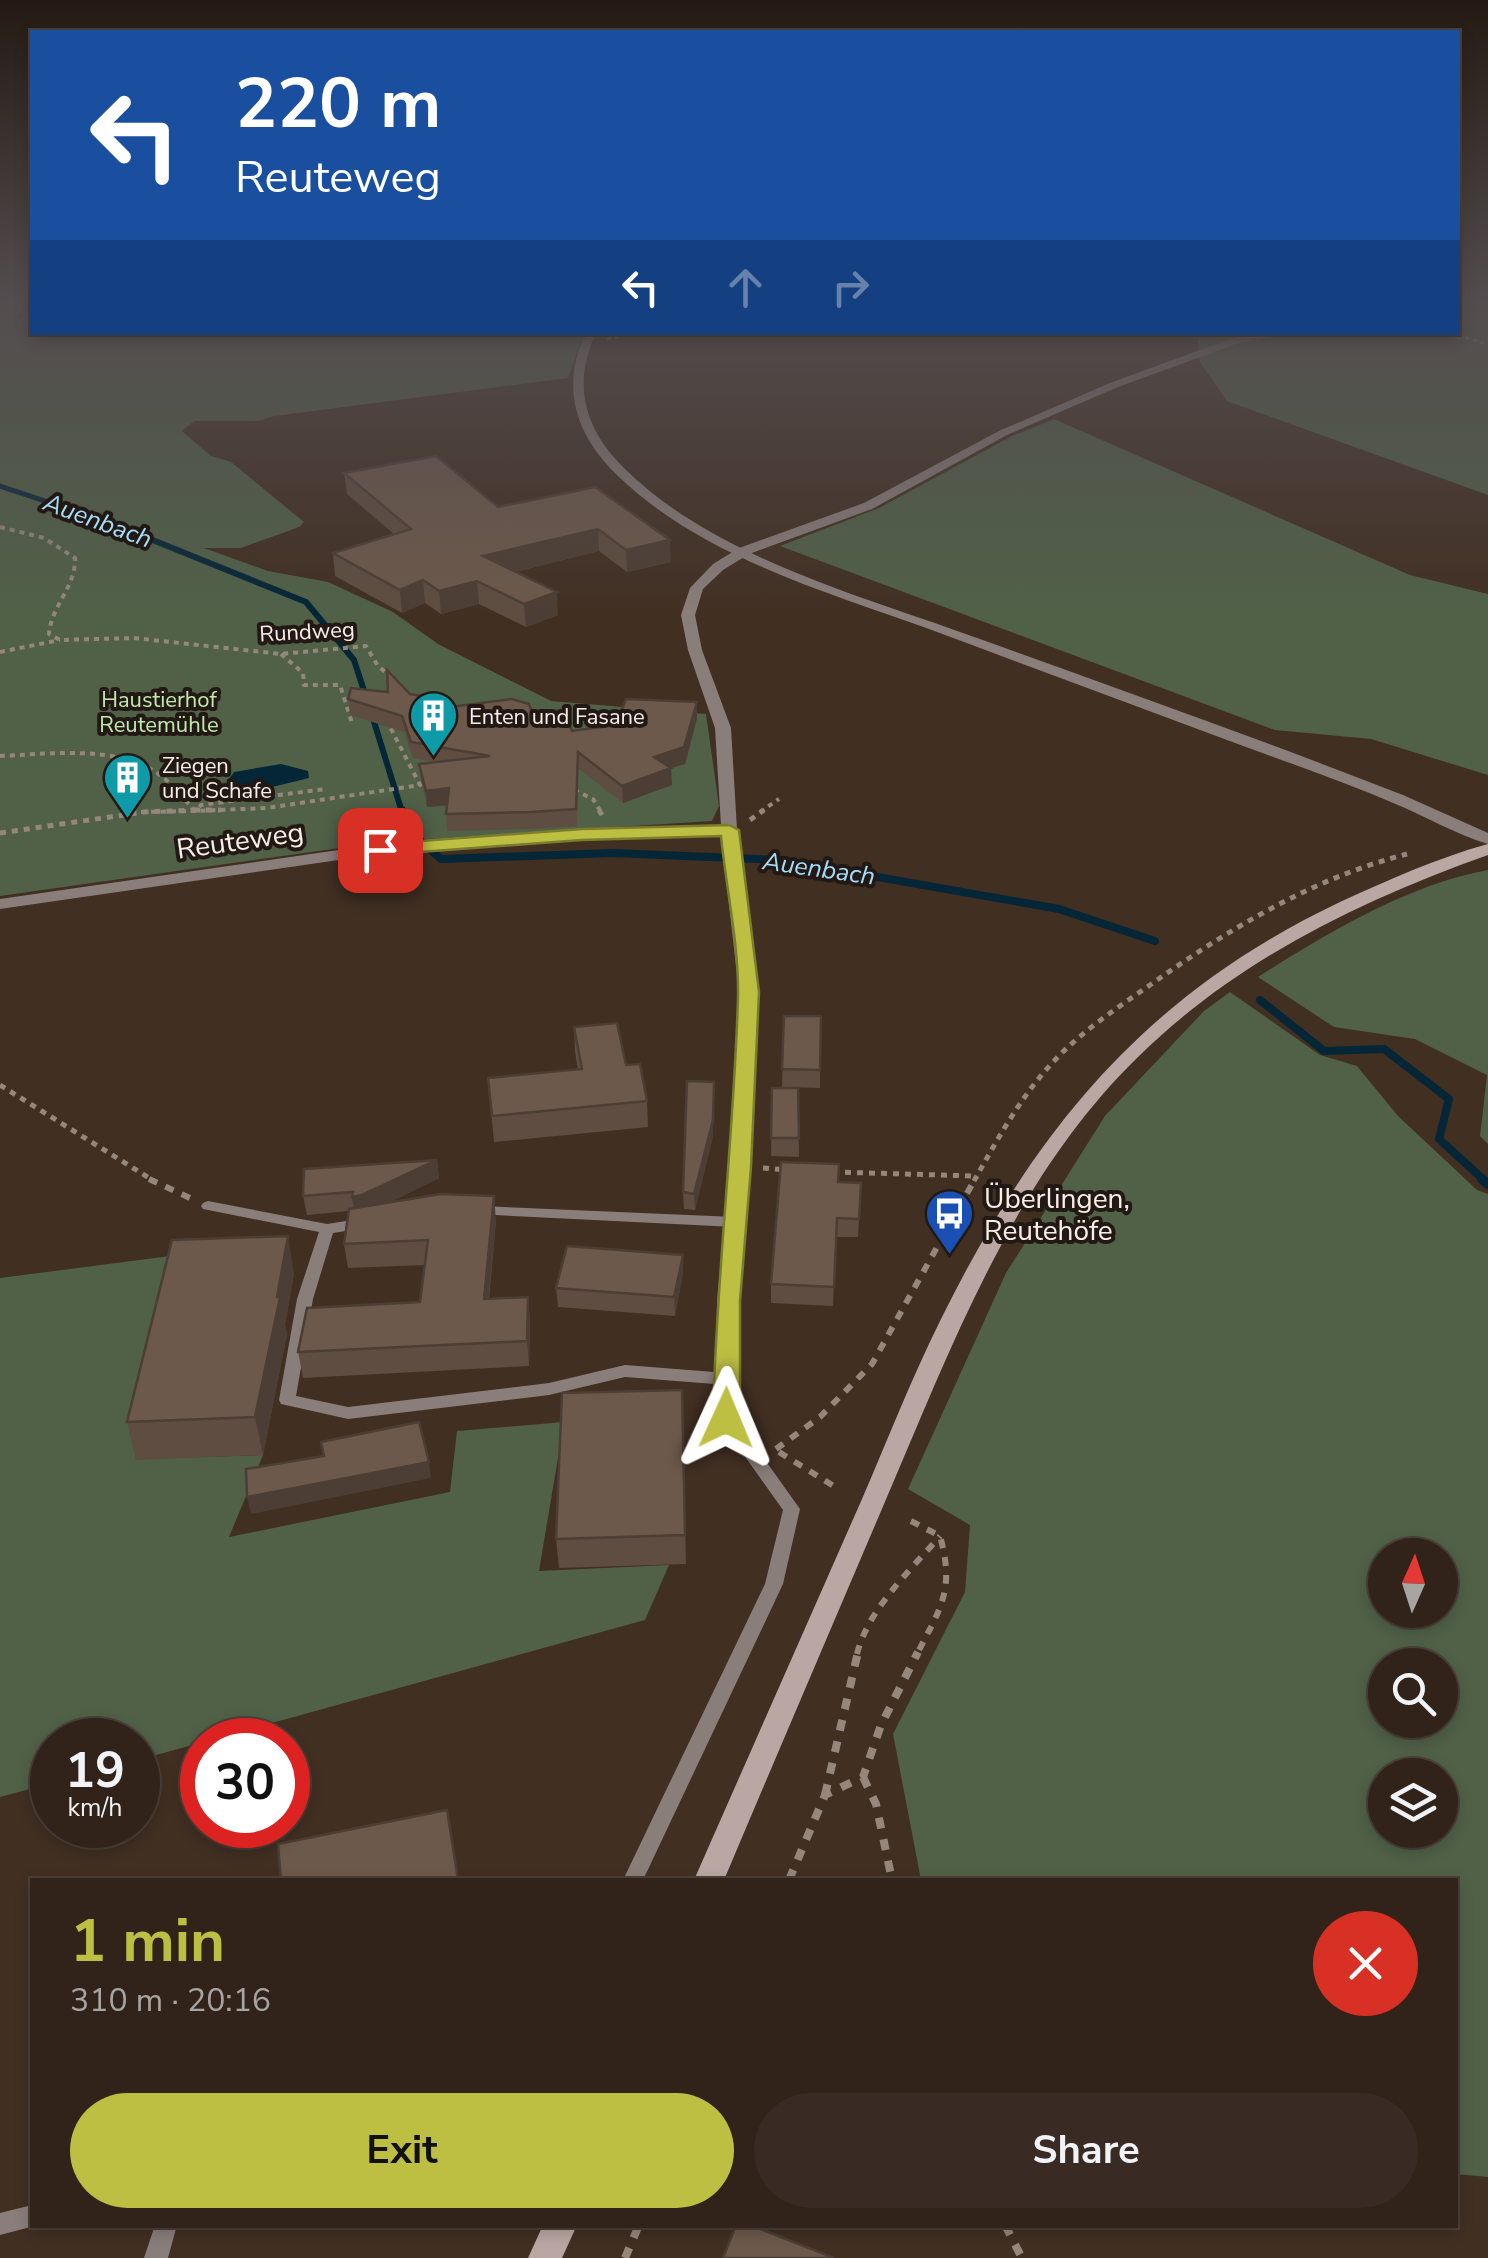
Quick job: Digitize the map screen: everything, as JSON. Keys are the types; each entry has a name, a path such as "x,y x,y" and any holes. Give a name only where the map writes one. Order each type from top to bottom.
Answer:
{"main road":[{"path":"710,1878 952,1319 993,1243 1086,1102 1144,1038 1286,934 1412,874 1488,849"},
{"path":"546,2258 559,2228"}],"street":[{"path":"580,403 589,433 633,484 744,552 1378,792 1488,839"},
{"path":"726,1418 728,1301 740,1167 748,992 731,847 723,728 694,650 688,615 697,588 718,566 744,552 868,506 1003,433 1073,403"},
{"name":"Reuteweg","path":"0,904 450,843 610,834 731,847"}],"lane":[{"path":"208,1206 327,1229 385,1219"},
{"path":"463,1210 735,1222"},
{"path":"327,1229 305,1298 287,1400 348,1413 549,1389 625,1371 727,1379"},
{"path":"634,1878 774,1584 792,1509 726,1418"},
{"path":"0,2224 30,2216"},
{"path":"156,2258 165,2228"}],"path":[{"path":"0,527 44,538 74,558 74,576 48,621 49,634 60,640"},
{"name":"Rundweg","path":"0,652 60,640 134,638 280,654 366,646 378,666 397,682"},
{"path":"280,654 303,673 304,685 340,685 352,722"},
{"path":"394,714 387,721 393,739 420,785"},
{"path":"0,756 68,754 113,759 151,769 195,811"},
{"path":"0,833 144,812 267,808 436,783"},
{"path":"560,784 593,799 610,834"},
{"path":"195,811 201,805 326,789"},
{"path":"731,847 780,800"},
{"path":"0,1085 136,1174 208,1206"},
{"path":"740,1167 792,1170"},
{"path":"827,1172 975,1176"},
{"path":"776,1450 840,1490"},
{"path":"892,1878 876,1804 863,1777 880,1725 941,1606 949,1568 940,1536 911,1521"},
{"path":"789,1878 825,1795 861,1638 888,1598 940,1536"},
{"path":"825,1795 863,1777"},
{"path":"625,2258 639,2228"},
{"path":"1007,2228 1022,2258"}],"green space":[{"name":"Haustierhof Reutemühle","path":"0,403 372,403 258,421 194,421 182,431 211,456 231,462 304,522 241,548 204,548 268,571 328,582 393,612 438,644 551,701 706,714 719,806 712,821 382,842 0,896"},
{"path":"1234,403 1488,403 1488,495"},
{"path":"1054,419 1410,575 1488,594 1488,775 1371,739 1275,730 780,546 879,508 1012,436"},
{"path":"1488,870 1488,1144 1480,1136 1487,1075 1415,1039 1334,1027 1258,977 1398,899"},
{"path":"1230,992 1320,1055 1357,1066 1398,1116 1477,1190 1488,1194 1488,2177 1458,2174 1458,1878 921,1878 893,1734 965,1592 970,1525 908,1489 1006,1273 1105,1116 1204,1011"},
{"path":"178,1255 137,1459 263,1455 229,1537 450,1492 457,1431 564,1422 539,1571 669,1565 645,1620 290,1718 180,1718 180,1748 160,1754 160,1718 30,1718 30,1789 0,1797 0,1278"}],"water":[{"path":"281,764 308,771 309,778 256,791 231,786 229,779 234,772"}],"building":[{"path":"436,456 498,507 595,487 670,540 626,550 598,529 483,556 557,592 524,604 477,581 439,591 423,580 400,590 333,553 411,529 344,473"},
{"path":"387,670 410,694 432,698 443,708 512,699 529,704 532,712 562,710 572,731 616,725 626,699 697,702 684,747 654,757 671,768 622,786 578,752 576,809 446,814 449,788 426,791 419,764 490,756 411,742 402,716 348,699 351,688 388,692"},
{"path":"784,1016 821,1016 820,1070 782,1069"},
{"path":"617,1023 626,1065 640,1064 647,1101 492,1116 488,1078 582,1069 574,1027"},
{"path":"687,1081 714,1082 713,1120 694,1194 683,1192"},
{"path":"772,1088 798,1088 799,1138 771,1138"},
{"path":"437,1160 362,1195 352,1197 353,1192 303,1196 304,1169"},
{"path":"781,1162 839,1164 838,1182 861,1183 859,1219 837,1218 834,1287 771,1284"},
{"path":"441,1194 494,1196 484,1299 528,1297 527,1341 298,1352 307,1308 420,1302 428,1240 344,1244 349,1209"},
{"path":"288,1236 280,1297 255,1417 127,1422 172,1240"},
{"path":"567,1246 683,1255 674,1297 556,1288"},
{"path":"682,1390 685,1535 556,1539 562,1393"},
{"path":"419,1422 429,1462 247,1497 246,1469 324,1456 321,1442"},
{"path":"447,1810 458,1878 281,1878 278,1848 310,1848 310,1838"},
{"path":"735,2228 758,2228 834,2258 723,2258"}],"waterway":[{"name":"Auenbach","path":"0,486 108,522"},
{"name":"Auenbach","path":"108,522 114,524"},
{"name":"Auenbach","path":"108,522 306,602 354,660 366,697"},
{"name":"Auenbach","path":"371,712 402,812"},
{"name":"Auenbach","path":"402,810 408,830 441,859 613,853 781,860 1059,909 1155,941"},
{"name":"Auenbach","path":"1260,1000 1324,1051 1384,1049 1449,1099 1439,1139 1485,1181"},
{"name":"Auenbach","path":"1482,1179 1488,1184"}],"place":[{"name":"Enten und Fasane","path":"434,758"},
{"name":"Ziegen und Schafe","path":"127,820"},
{"name":"Überlingen, Reutehöfe","path":"949,1256"}],"route":[{"path":"380,850 582,834 729,830 748,992 740,1167 728,1301 726,1418"}]}
